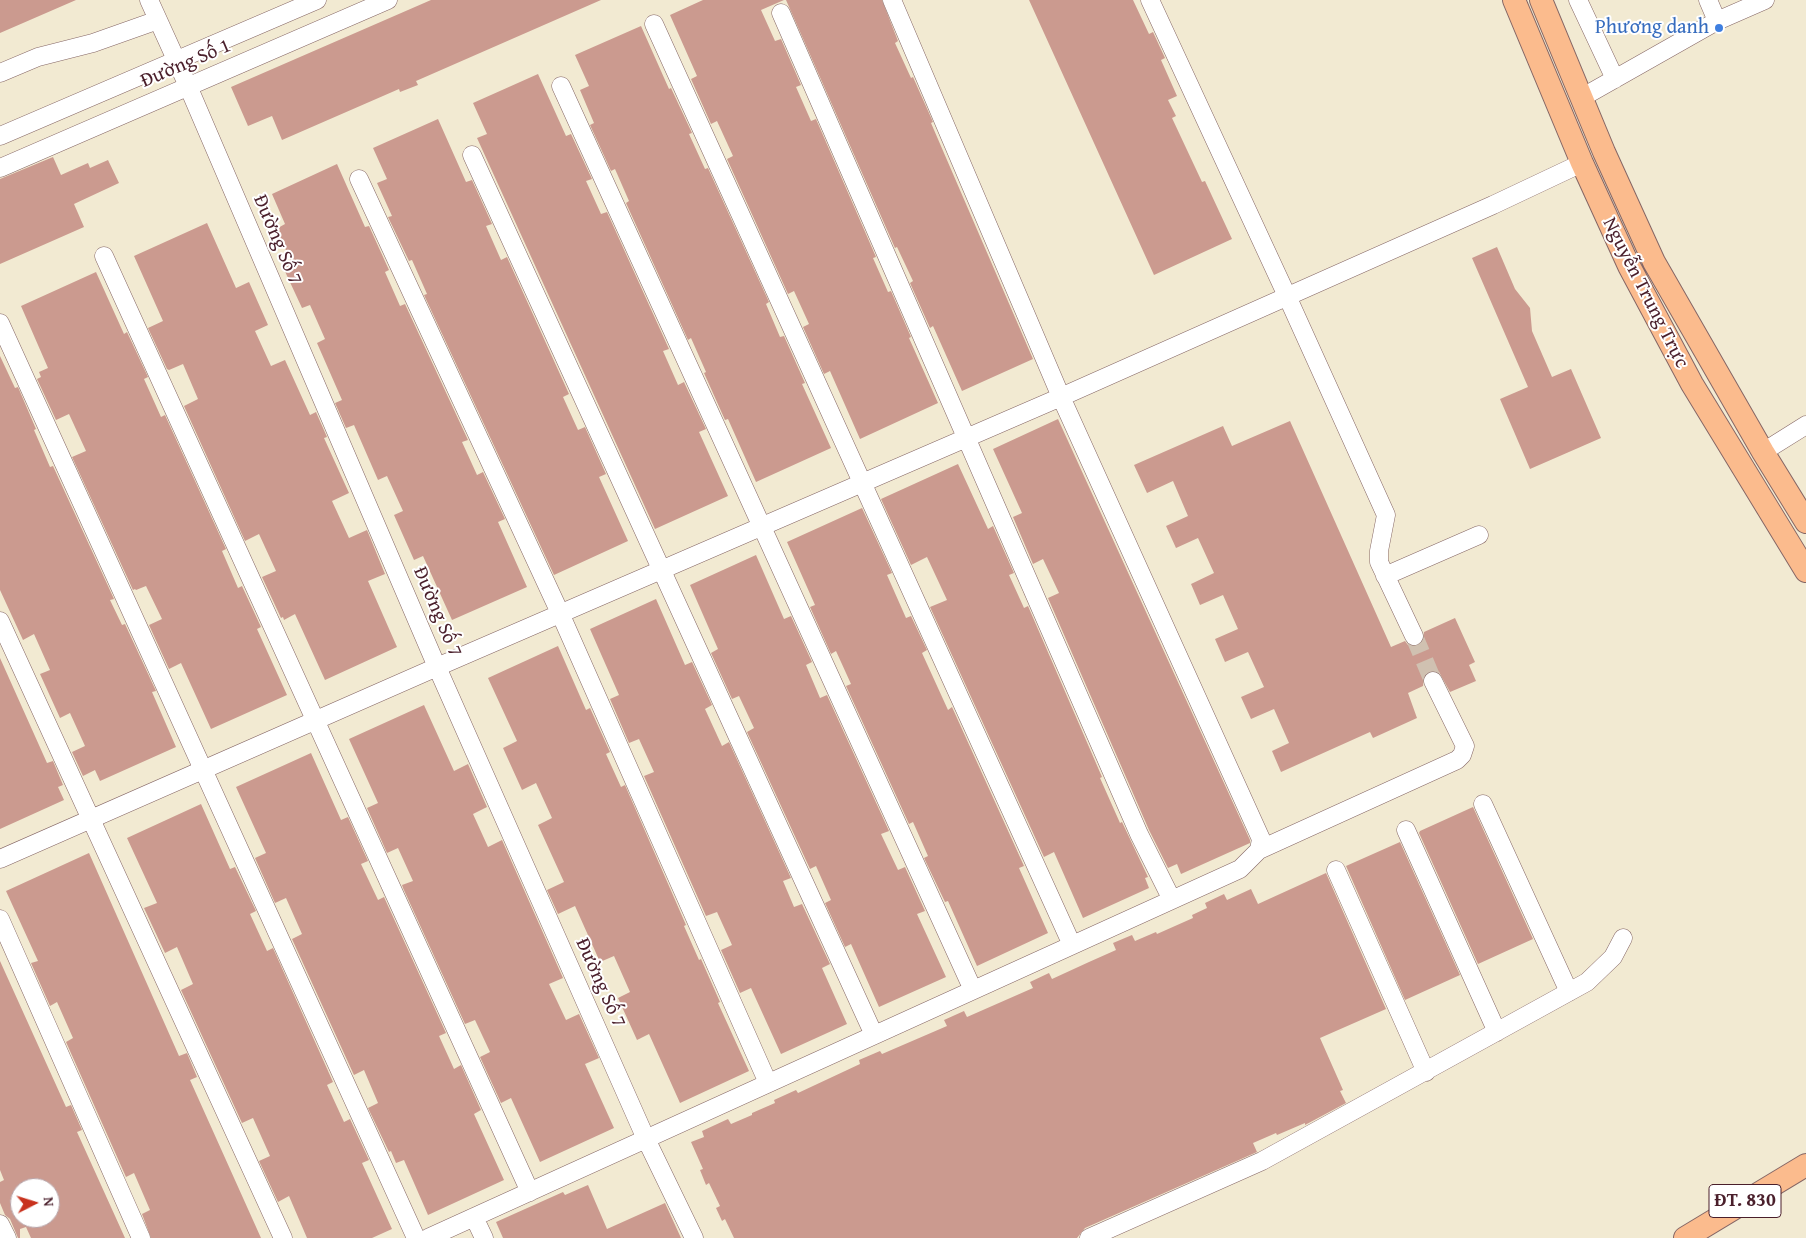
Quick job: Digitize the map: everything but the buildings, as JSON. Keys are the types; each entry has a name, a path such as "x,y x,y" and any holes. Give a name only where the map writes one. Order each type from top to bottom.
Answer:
{"main road":[{"name":"Nguyễn Trung Trực","path":"1514,0 1582,163 1629,266 1692,384 1806,571"},
{"name":"Nguyễn Trung Trực","path":"1541,0 1604,152 1654,262 1763,452 1806,522"},
{"path":"1582,163 1604,152"},
{"name":"ĐT. 830","path":"1685,1238 1806,1165"}],"street":[{"name":"Đường Số 7","path":"149,0 188,86 437,666 646,1139 694,1238"},
{"name":"Đường Số 1","path":"0,136 317,0"},
{"name":"Đường Số 1","path":"0,168 388,0"},
{"path":"892,0 1061,397 1261,839 1259,850"},
{"path":"1150,0 1386,515 1379,551 1379,562 1414,636"},
{"path":"1578,0 1615,79"},
{"path":"1708,0 1718,21"},
{"path":"1581,98 1718,21 1765,0"},
{"path":"781,13 1139,834 1172,900"},
{"path":"0,72 38,57 93,43 158,20"},
{"path":"654,24 1072,945"},
{"path":"561,86 973,990"},
{"path":"472,155 874,1036"},
{"path":"0,859 437,666 1061,397 1493,205 1582,163"},
{"path":"359,179 560,613 768,1083"},
{"path":"104,256 530,1192"},
{"path":"0,323 416,1238"},
{"path":"1763,452 1806,425"},
{"path":"1385,576 1479,535"},
{"path":"0,621 283,1238"},
{"path":"428,1238 1240,869 1259,850 1457,760 1462,755 1465,746 1434,681"},
{"path":"1483,804 1569,992"},
{"path":"1406,830 1497,1032"},
{"path":"1336,870 1426,1072"},
{"path":"0,919 141,1238"},
{"path":"1089,1238 1262,1162 1587,982 1613,957 1623,938"},
{"path":"474,1217 484,1238"},
{"path":"0,1224 7,1238"}],"tunnel":[{"path":"1414,636 1433,681"}],"place":[{"name":"Phương danh","path":"1719,28"}]}
